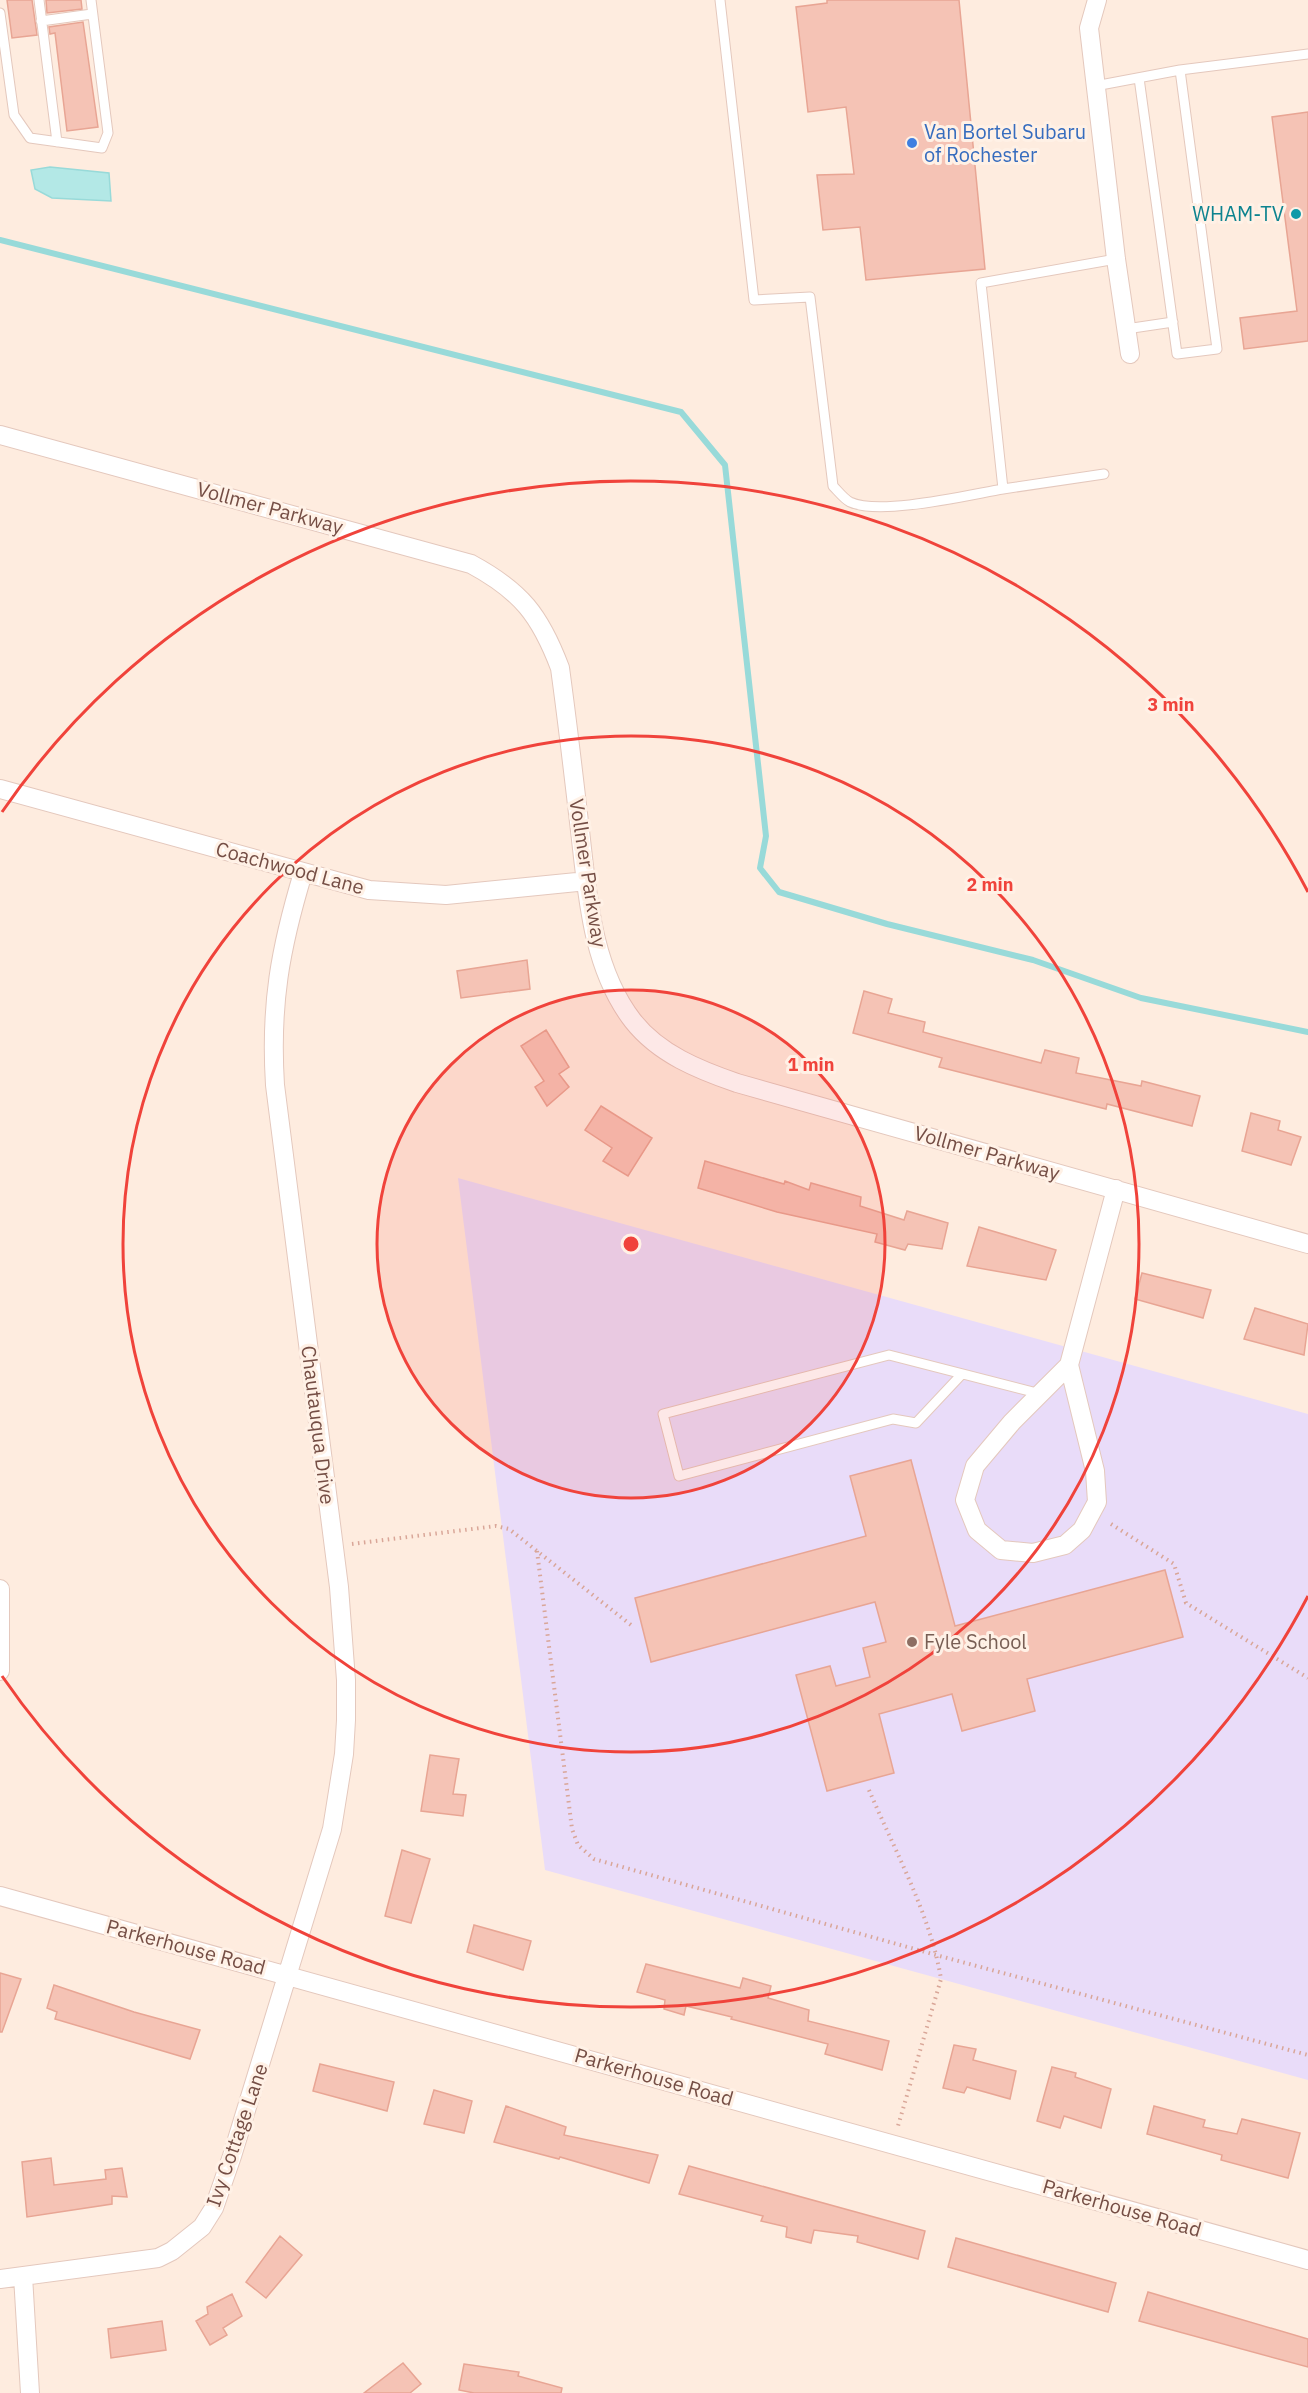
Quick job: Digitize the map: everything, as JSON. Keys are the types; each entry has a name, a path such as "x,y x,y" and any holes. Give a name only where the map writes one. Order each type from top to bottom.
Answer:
{"street":[{"path":"1097,0 1089,28 1116,259 1130,354"},
{"name":"Vollmer Parkway","path":"0,435 471,564 498,579 520,596 536,615 549,639 560,668 586,881 604,968 617,998 641,1030 656,1044 681,1060 737,1083 1308,1244"},
{"name":"Coachwood Lane","path":"0,789 369,890 446,895 586,881"},
{"name":"Chautauqua Drive","path":"289,1975 332,1829 344,1754 346,1680 334,1546 275,1085 273,1048 276,979 285,931 303,873"},
{"path":"1069,1365 975,1466 965,1500 977,1530 1001,1550 1033,1554 1065,1545 1082,1530 1097,1502 1095,1471 1069,1365 1116,1189"},
{"path":"0,1589 0,1671"},
{"name":"Parkerhouse Road","path":"0,1896 1308,2260"},
{"name":"Ivy Cottage Lane","path":"0,2279 158,2258 202,2227 221,2189 289,1975"},
{"path":"23,2276 30,2393"}],"lane":[{"path":"39,0 57,142"},
{"path":"0,13 14,116 30,138 102,148 108,133 91,0"},
{"path":"720,0 754,300 810,297 833,486 849,502 865,506 897,506 1104,474"},
{"path":"41,21 93,15"},
{"path":"1095,86 1180,70 1308,54"},
{"path":"1139,78 1177,354 1217,349 1180,70"},
{"path":"1003,489 981,283 1116,259"},
{"path":"1126,329 1173,322"},
{"path":"962,1374 916,1423 893,1419 679,1476 663,1414 890,1355 1041,1394"}],"path":[{"path":"1111,1524 1174,1564 1186,1603 1308,1678"},
{"path":"334,1546 496,1526 509,1529 631,1625"},
{"path":"537,1551 572,1829 578,1845 594,1858 936,1955 1308,2055"},
{"path":"869,1790 911,1888 936,1955 941,1979 892,2144"}],"shaded area":[{"name":"Fyle School","path":"458,1178 1308,1414 1308,2080 545,1870"}],"water":[{"path":"50,167 109,173 111,201 52,198 35,189 31,170"}],"building":[{"path":"7,0 32,0 37,35 12,38"},
{"path":"46,0 81,0 82,9 47,13"},
{"name":"Van Bortel Subaru of Rochester","path":"827,0 959,0 985,269 866,280 860,227 823,230 817,175 854,174 846,107 808,112 796,7 827,3"},
{"path":"83,22 98,127 67,131 55,33 50,34 49,27"},
{"name":"WHAM-TV","path":"1308,112 1308,341 1244,349 1240,318 1297,311 1272,117"},
{"path":"527,960 530,989 461,998 457,971"},
{"path":"864,991 892,999 888,1013 925,1022 923,1032 1041,1063 1045,1050 1079,1058 1076,1073 1141,1086 1142,1081 1200,1096 1192,1126 1107,1104 1106,1109 939,1067 942,1058 853,1033"},
{"path":"546,1030 569,1067 559,1074 569,1087 547,1106 535,1087 544,1081 521,1046"},
{"path":"601,1106 652,1138 628,1176 603,1161 612,1148 585,1130"},
{"path":"1251,1113 1280,1121 1278,1130 1301,1137 1291,1165 1242,1151"},
{"path":"705,1161 784,1184 785,1181 809,1190 811,1183 861,1197 860,1206 904,1220 907,1211 948,1223 942,1249 908,1244 905,1250 875,1242 877,1234 777,1212 698,1188"},
{"path":"979,1227 1056,1250 1046,1280 967,1266"},
{"path":"1142,1273 1211,1290 1203,1318 1135,1299"},
{"path":"1255,1308 1308,1324 1304,1355 1244,1339"},
{"path":"911,1460 955,1626 1165,1570 1183,1637 1027,1679 1035,1711 962,1731 952,1694 879,1714 894,1773 827,1791 796,1675 830,1666 836,1686 870,1677 863,1648 886,1642 875,1602 651,1662 635,1598 866,1536 850,1476"},
{"path":"430,1755 459,1759 453,1794 466,1795 463,1816 421,1811"},
{"path":"402,1850 430,1859 411,1923 385,1916"},
{"path":"474,1925 531,1941 523,1970 467,1952"},
{"path":"646,1964 740,1988 743,1978 771,1986 768,1998 809,2010 808,2021 889,2041 882,2070 825,2054 828,2044 731,2019 732,2017 686,2006 684,2015 664,2009 665,2000 637,1992"},
{"path":"0,1973 21,1979 2,2032 0,2032"},
{"path":"54,1985 134,2012 200,2030 190,2059 55,2019 57,2012 47,2008"},
{"path":"954,2045 976,2049 973,2060 1016,2071 1010,2099 967,2087 964,2093 943,2088"},
{"path":"320,2064 394,2082 387,2111 313,2091"},
{"path":"1052,2067 1076,2073 1075,2077 1111,2089 1101,2128 1064,2116 1060,2128 1037,2121"},
{"path":"434,2090 472,2101 464,2133 424,2124"},
{"path":"506,2106 566,2127 564,2135 658,2155 649,2183 560,2157 559,2159 494,2142"},
{"path":"1154,2106 1205,2120 1203,2127 1237,2134 1242,2119 1300,2133 1288,2178 1221,2160 1222,2155 1147,2134"},
{"path":"51,2158 54,2185 106,2179 105,2170 122,2168 127,2197 112,2196 112,2204 27,2217 22,2162"},
{"path":"689,2166 925,2231 918,2259 857,2242 858,2236 814,2230 811,2243 786,2237 787,2227 761,2221 763,2216 679,2194"},
{"path":"280,2236 302,2255 266,2298 246,2282"},
{"path":"956,2238 1116,2283 1108,2312 948,2267"},
{"path":"1148,2292 1308,2339 1308,2367 1139,2321"},
{"path":"232,2294 242,2316 223,2328 227,2335 210,2345 196,2321 208,2314 207,2307"},
{"path":"162,2321 166,2350 111,2358 108,2329"},
{"path":"403,2363 421,2384 410,2393 364,2393"},
{"path":"464,2364 519,2372 518,2376 562,2388 561,2393 474,2393 459,2390"}],"waterway":[{"path":"0,240 681,412 725,465 766,836 760,868 779,892 887,924 1033,960 1141,998 1308,1032"}],"place":[{"name":"Van Bortel Subaru of Rochester","path":"912,143"},
{"name":"WHAM-TV","path":"1296,214"},
{"name":"Fyle School","path":"912,1642"}]}
